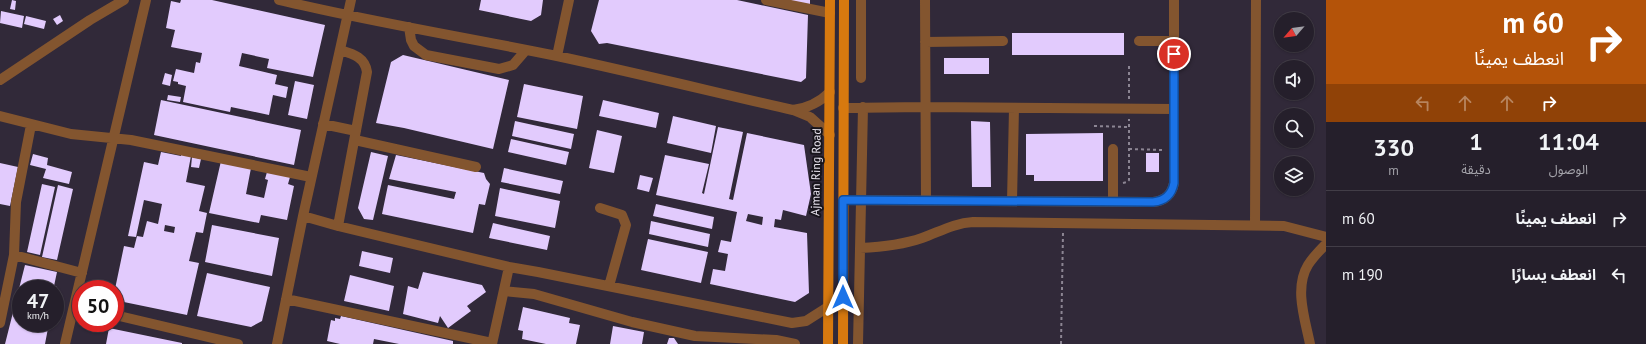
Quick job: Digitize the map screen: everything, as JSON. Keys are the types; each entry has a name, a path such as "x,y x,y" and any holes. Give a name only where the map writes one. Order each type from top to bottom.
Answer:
{"main road":[{"name":"Ajman Ring Road","path":"828,344 830,0"},
{"path":"843,344 844,0"}],"street":[{"path":"0,80 90,20 124,0"},
{"path":"81,280 146,0"},
{"path":"279,0 341,14 348,14 558,56 793,110 810,117 830,135"},
{"path":"277,344 311,177 351,0"},
{"path":"558,56 569,0"},
{"path":"766,0 830,13"},
{"path":"861,78 862,0"},
{"path":"925,0 926,200"},
{"path":"843,200 1153,202 1167,196 1173,188 1174,183 1174,0"},
{"path":"1255,225 1256,0"},
{"path":"409,27 411,40 414,46 422,53 477,65 499,69 513,65 526,50"},
{"path":"925,42 1003,41"},
{"path":"1139,41 1174,41"},
{"path":"338,226 367,72 366,67 360,58 340,50"},
{"path":"793,110 817,103 830,92"},
{"path":"844,108 925,106 1174,109"},
{"path":"858,344 863,107"},
{"path":"1012,201 1014,108"},
{"path":"0,116 71,134 138,142 311,177"},
{"path":"323,124 355,135 476,167"},
{"path":"0,323 14,255 16,202 31,125"},
{"path":"1113,149 1113,202"},
{"path":"600,208 622,215 626,225 609,286"},
{"path":"303,216 338,226 509,267 792,323 806,321 828,307"},
{"path":"860,248 891,246 928,236 950,226 967,222 1284,226 1326,237"},
{"path":"1310,344 1301,294 1301,285 1308,264 1326,244"},
{"path":"14,255 82,273"},
{"path":"286,299 492,344 509,267"},
{"path":"504,291 534,294 694,340 776,340 795,344"},
{"path":"124,317 238,344"},
{"path":"65,344 72,324"}],"path":[{"path":"1113,182 1126,183 1129,180 1129,66"},
{"path":"1094,126 1129,127"},
{"path":"1129,149 1174,150"},
{"path":"1061,344 1063,223"}],"building":[{"path":"12,0 16,1 15,10 10,9"},
{"path":"181,0 212,0 325,25 313,77 267,68 269,59 242,53 239,66 277,75 275,84 288,87 286,98 273,95 269,115 231,107 230,112 183,102 186,86 173,81 176,69 194,73 196,62 200,63 202,53 171,47 175,30 166,28 171,1 180,3"},
{"path":"481,0 543,0 541,15 531,21 479,10"},
{"path":"599,0 737,0 808,15 806,78 801,82 607,43 599,44 591,31"},
{"path":"784,0 810,0 810,5"},
{"path":"1,11 24,16 22,28 0,23"},
{"path":"60,15 63,21 57,25 53,19"},
{"path":"26,16 46,21 44,29 24,24"},
{"path":"1012,33 1124,33 1124,55 1012,55"},
{"path":"403,55 509,80 493,149 376,123 391,62"},
{"path":"944,58 989,58 989,74 944,74"},
{"path":"165,73 172,75 170,86 162,84"},
{"path":"295,81 314,85 307,119 288,115"},
{"path":"524,84 583,96 577,129 517,117"},
{"path":"168,95 181,97 180,102 167,100"},
{"path":"161,100 301,130 294,165 154,135"},
{"path":"603,100 659,113 656,128 599,116"},
{"path":"673,116 716,126 711,153 667,143"},
{"path":"515,121 574,134 571,149 512,136"},
{"path":"971,121 990,122 991,187 972,187"},
{"path":"718,127 743,132 729,199 733,200 747,133 804,145 811,194 806,216 783,210 781,220 775,219 774,227 807,233 809,293 795,302 710,284 713,269 725,271 728,254 718,252 721,240 731,242 737,212 656,195 665,155 709,164 702,193 704,194","holes":["748,214 763,217 762,225 746,221"]},
{"path":"597,130 622,136 614,173 589,168"},
{"path":"1103,133 1103,181 1034,181 1034,175 1026,175 1026,134"},
{"path":"511,139 569,152 566,165 508,152"},
{"path":"161,152 181,156 181,154 191,156 186,182 205,186 199,211 207,213 203,233 196,232 189,261 199,263 187,315 124,302 124,280 117,280 124,246 134,248 137,236 143,237 147,221 158,224 162,204 144,200 136,237 128,236 144,162 158,165","holes":["165,225 175,227 174,233 164,231"]},
{"path":"371,152 388,156 373,220 364,219 358,208"},
{"path":"1146,153 1159,153 1159,172 1146,172"},
{"path":"33,154 48,158 47,165 72,172 69,184 43,178 46,169 30,165"},
{"path":"396,155 484,173 490,184 485,205 479,204 473,233 382,214 388,185 454,199 456,192 389,179"},
{"path":"192,157 201,159 199,168 191,167"},
{"path":"221,161 251,168 246,194 264,198 268,180 265,179 267,172 290,177 288,184 294,186 287,220 261,215 259,223 209,213"},
{"path":"0,163 18,167 10,206 0,204"},
{"path":"504,168 563,181 560,194 501,182"},
{"path":"640,175 653,178 649,192 637,189"},
{"path":"42,184 55,187 40,255 27,252"},
{"path":"58,185 73,189 57,260 42,257"},
{"path":"500,188 560,201 555,228 495,216"},
{"path":"656,204 714,217 712,229 653,216"},
{"path":"651,221 710,234 708,247 649,234"},
{"path":"493,223 550,236 547,250 489,238"},
{"path":"212,225 279,238 272,276 205,262"},
{"path":"648,239 708,252 701,283 641,270"},
{"path":"362,251 393,258 390,273 359,266"},
{"path":"25,265 57,272 55,280 21,280"},
{"path":"423,272 482,285 486,292 467,306 471,311 448,328 440,316 438,323 403,314 408,286 418,289"},
{"path":"207,273 270,287 262,321 251,327 197,316"},
{"path":"350,275 394,286 389,311 344,301"},
{"path":"523,307 570,318 569,323 580,325 576,344 546,344 522,339 523,331 518,330"},
{"path":"12,316 12,332 47,332 45,344 5,344"},
{"path":"341,316 453,341 453,344 399,344 374,339 373,344 340,344 327,341 331,320 335,321 335,318 340,319"},
{"path":"613,326 644,332 642,344 610,344"},
{"path":"124,331 182,343 182,344 106,344 108,332"},
{"path":"669,338 674,338 678,344 667,344"}],"route":[{"path":"843,297 843,200 1153,202 1163,199 1171,192 1174,183 1174,54"}]}
